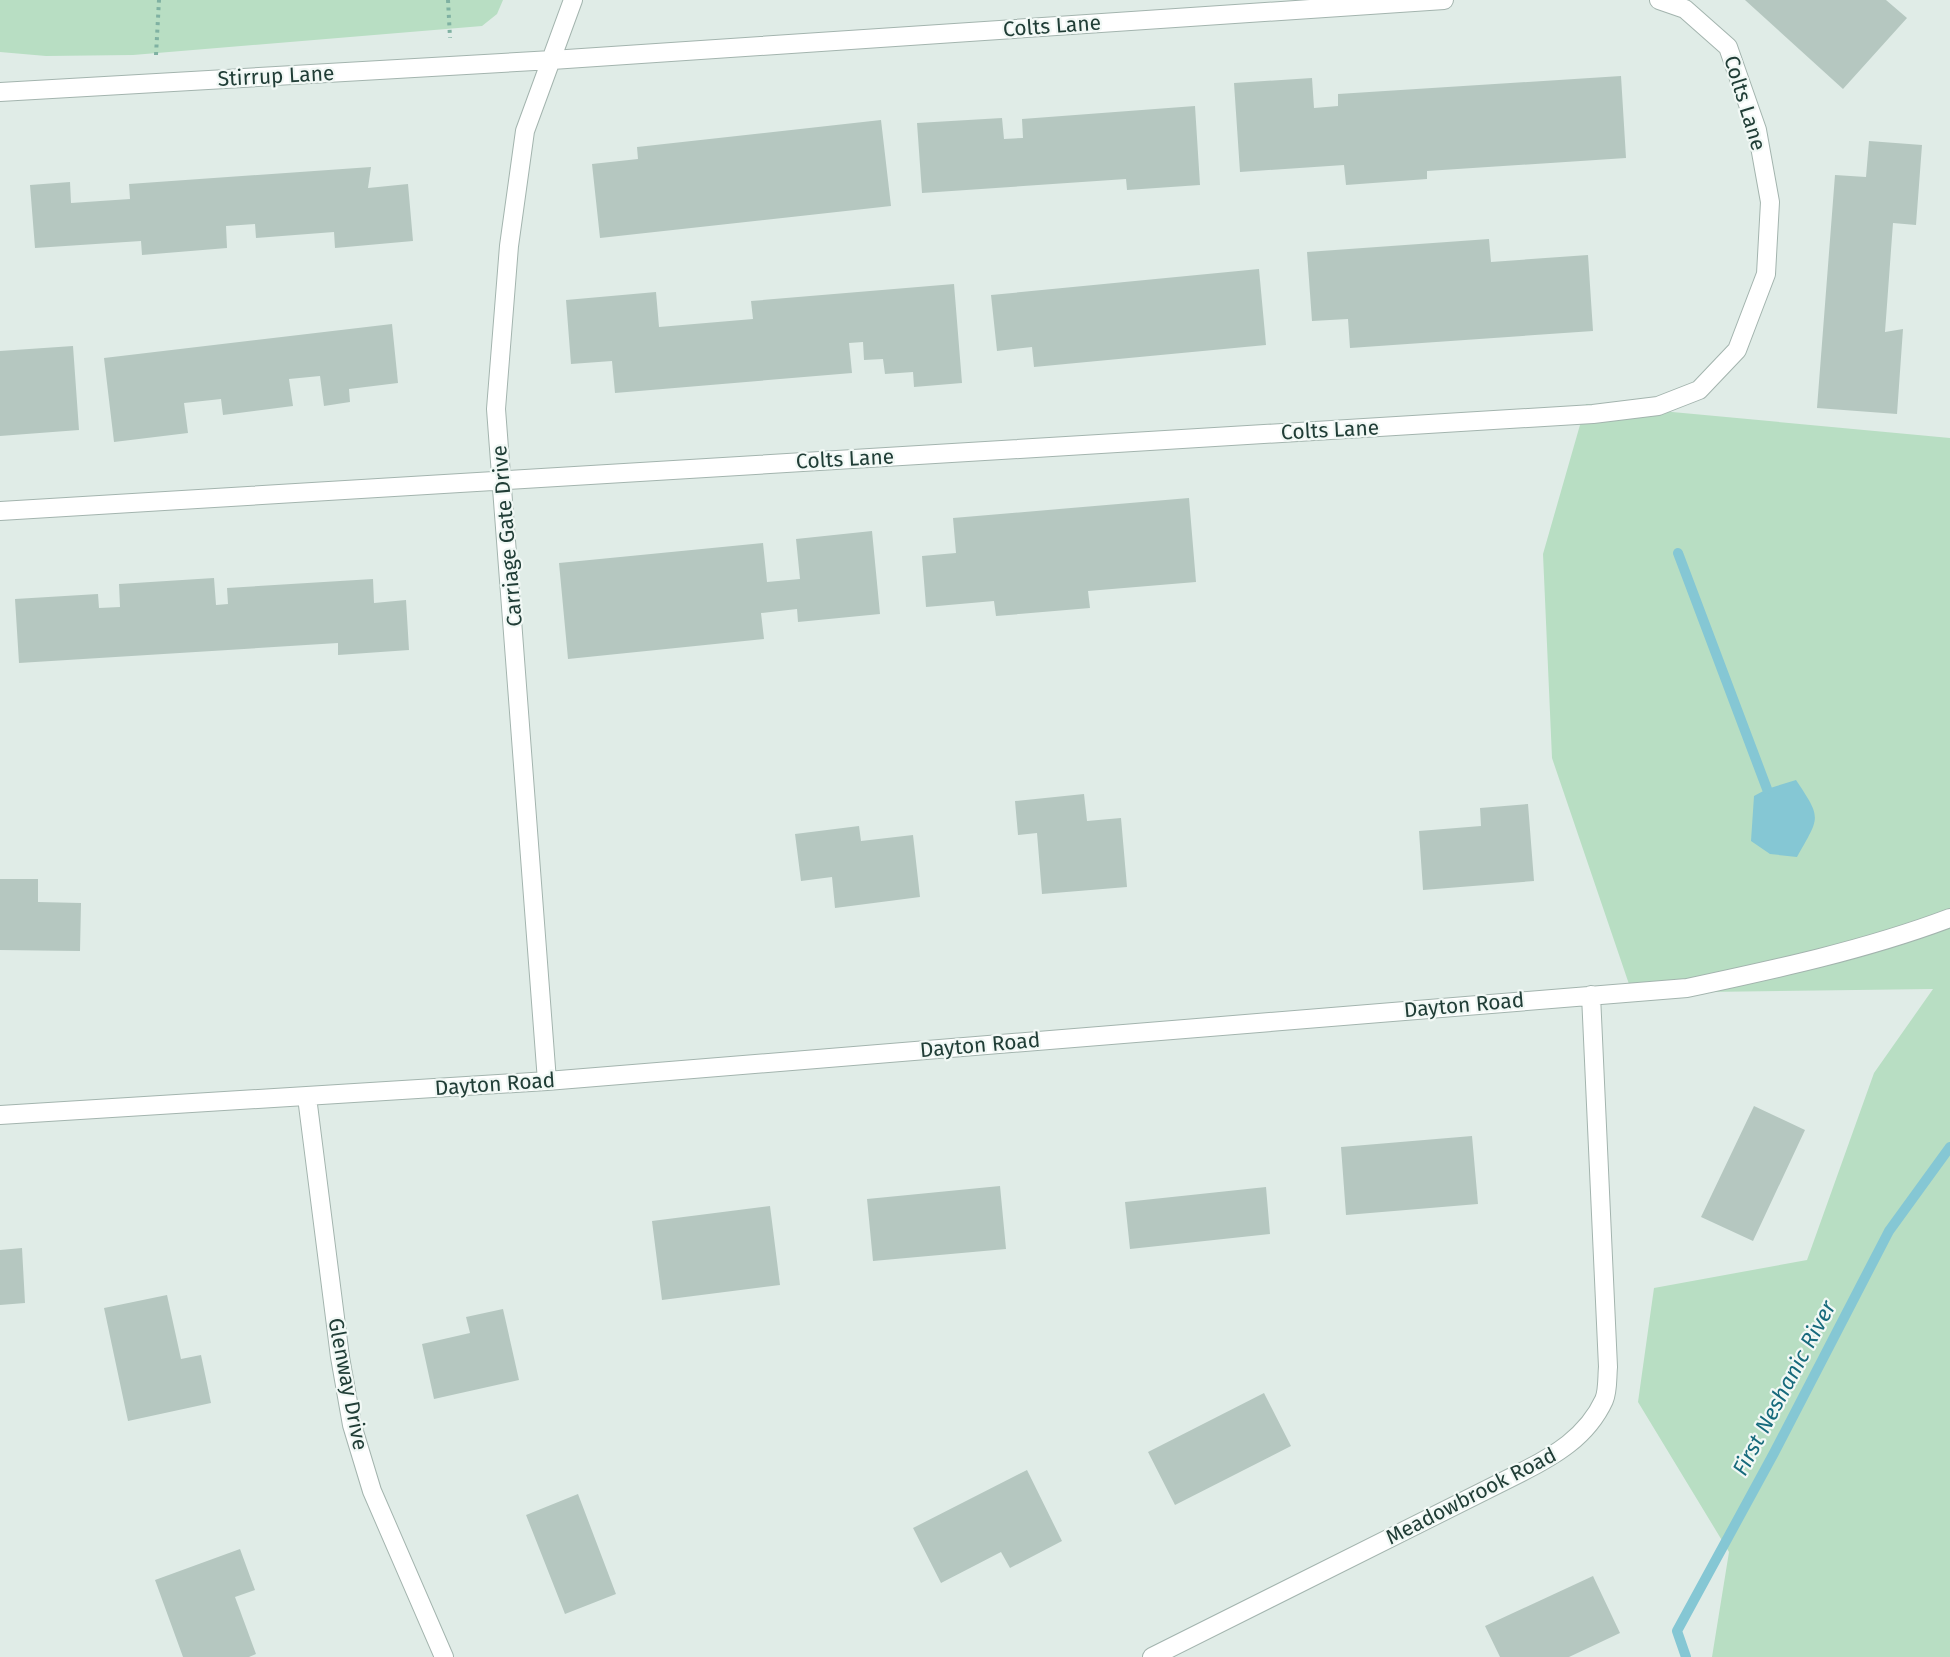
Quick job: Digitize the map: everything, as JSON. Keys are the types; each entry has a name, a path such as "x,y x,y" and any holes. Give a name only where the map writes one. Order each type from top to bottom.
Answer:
{"street":[{"name":"Carriage Gate Drive","path":"547,1081 496,410 509,246 525,131 573,0"},
{"name":"Colts Lane","path":"552,60 1444,0"},
{"name":"Colts Lane","path":"503,480 1593,414 1658,406 1699,390 1737,350 1766,274 1770,202 1757,130 1728,47 1685,9 1659,0"},
{"name":"Stirrup Lane","path":"0,92 552,60"},
{"path":"0,511 503,480"},
{"name":"Dayton Road","path":"0,1115 547,1081 1687,988 1765,972 1907,935 1950,918"},
{"name":"Meadowbrook Road","path":"1152,1657 1520,1473 1558,1453 1585,1430 1605,1399 1608,1367 1591,995"},
{"name":"Glenway Drive","path":"307,1097 340,1358 352,1425 372,1491 444,1657"}],"path":[{"path":"155,83 159,0"},
{"path":"448,0 450,42"}],"green space":[{"path":"0,0 503,0 497,14 482,26 133,55 46,56 0,52"},
{"path":"1586,404 1950,438 1950,1657 1712,1657 1729,1552 1638,1402 1654,1288 1807,1260 1874,1073 1933,989 1632,993 1552,758 1543,554"}],"water":[{"path":"1796,780 1814,811 1814,825 1797,857 1770,854 1751,841 1754,796 1767,789"}],"building":[{"path":"1745,0 1886,0 1907,18 1843,89"},
{"path":"1621,76 1626,158 1427,171 1427,179 1346,185 1344,165 1240,172 1234,83 1312,78 1314,108 1338,106 1338,94"},
{"path":"1195,106 1200,185 1127,190 1126,179 922,193 917,123 1002,118 1004,139 1023,138 1022,119"},
{"path":"881,120 891,206 600,238 592,164 638,159 637,147"},
{"path":"1869,141 1922,145 1916,225 1893,223 1885,332 1903,329 1897,414 1817,408 1835,175 1866,177"},
{"path":"371,167 368,188 408,184 413,241 335,248 334,232 256,238 255,224 226,226 227,248 142,255 141,241 35,248 30,185 70,182 71,203 130,199 129,184"},
{"path":"1489,239 1491,262 1588,255 1593,331 1350,348 1348,319 1312,321 1307,252"},
{"path":"1259,269 1266,345 1034,367 1032,347 997,351 991,295"},
{"path":"954,284 962,383 914,387 913,372 885,374 883,359 864,360 863,342 849,343 852,373 615,393 612,361 571,364 566,300 656,292 659,327 753,319 751,301"},
{"path":"392,324 398,383 349,389 350,402 324,406 320,376 289,379 293,406 223,415 221,399 184,403 188,433 114,442 104,358"},
{"path":"73,346 79,430 0,436 0,351"},
{"path":"1189,498 1196,582 1088,591 1090,608 996,616 994,601 926,607 922,556 956,553 953,518"},
{"path":"872,531 880,614 798,622 797,609 761,613 764,639 568,659 559,563 763,543 767,582 800,579 796,539"},
{"path":"214,578 216,605 228,604 227,588 373,579 374,603 406,600 409,650 338,655 338,643 19,663 15,599 98,594 99,608 120,607 119,584"},
{"path":"1084,794 1087,821 1121,818 1127,887 1042,894 1037,833 1018,835 1015,801"},
{"path":"1528,804 1534,881 1423,890 1419,831 1481,826 1480,808"},
{"path":"859,826 861,841 913,835 920,897 835,908 832,877 801,881 795,834"},
{"path":"0,879 38,879 38,902 81,903 80,951 0,950"},
{"path":"1754,1106 1805,1130 1753,1241 1701,1217"},
{"path":"1472,1136 1478,1204 1346,1215 1341,1147"},
{"path":"1000,1186 1006,1249 873,1261 867,1199"},
{"path":"1266,1187 1270,1234 1130,1249 1125,1202"},
{"path":"770,1206 780,1285 662,1300 652,1221"},
{"path":"22,1248 25,1303 0,1305 0,1250"},
{"path":"167,1295 181,1359 201,1355 211,1403 128,1421 104,1308"},
{"path":"503,1309 519,1380 434,1399 422,1344 470,1333 466,1317"},
{"path":"1264,1393 1291,1446 1175,1505 1148,1452"},
{"path":"1027,1470 1062,1541 1010,1568 1001,1552 941,1583 913,1528"},
{"path":"578,1494 616,1594 565,1614 526,1515"},
{"path":"240,1549 255,1590 235,1597 256,1654 249,1657 183,1657 155,1580"},
{"path":"1593,1576 1620,1633 1569,1657 1500,1657 1485,1626"}],"waterway":[{"path":"1678,553 1767,789"},
{"name":"First Neshanic River","path":"1686,1657 1677,1631 1774,1453 1889,1231 1950,1147"}]}
